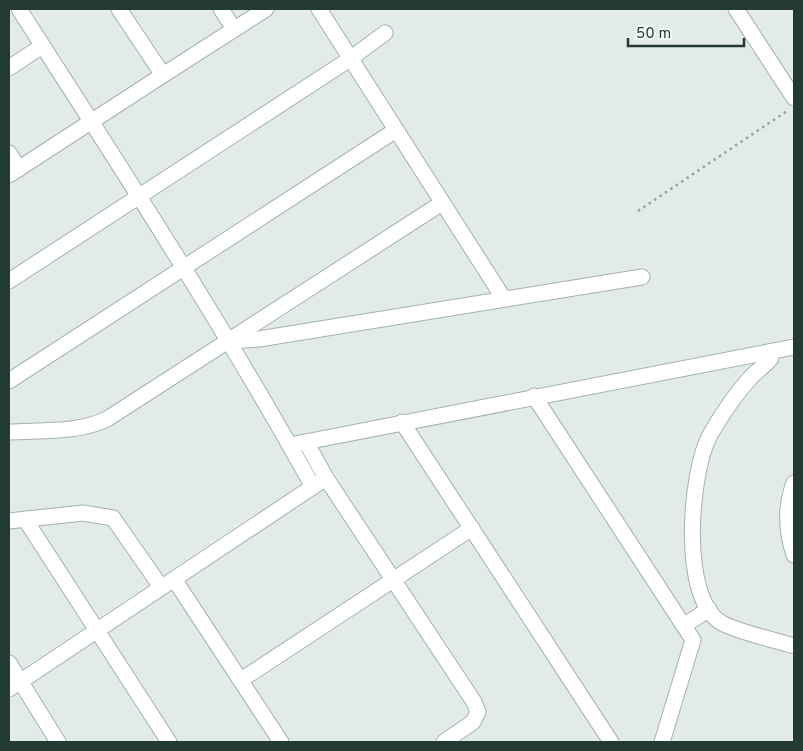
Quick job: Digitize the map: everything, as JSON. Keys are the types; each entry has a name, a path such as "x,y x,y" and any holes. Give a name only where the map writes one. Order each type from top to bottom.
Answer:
{"street":[{"path":"18,9 230,341 313,487"},
{"path":"119,9 163,75"},
{"path":"221,9 234,29"},
{"path":"9,153 14,172 266,9"},
{"path":"319,9 504,299"},
{"path":"736,9 794,98"},
{"path":"9,280 350,59 385,33"},
{"path":"9,68 42,46"},
{"path":"9,381 396,130"},
{"path":"9,432 96,424 230,341 442,203"},
{"path":"230,341 259,339 642,277"},
{"path":"290,445 534,396 794,347"},
{"path":"770,352 771,358 767,364 753,375 733,399 709,436 701,457 693,500 692,530 697,580 709,609 720,622 794,646"},
{"path":"534,396 693,640 662,742"},
{"path":"402,422 611,742"},
{"path":"306,442 326,478 474,702 478,712 473,722 452,740"},
{"path":"14,685 326,478"},
{"path":"794,483 787,517 789,541 794,555"},
{"path":"9,520 83,513 113,518 161,588"},
{"path":"26,519 168,742"},
{"path":"241,680 472,528"},
{"path":"174,579 281,742"},
{"path":"684,625 709,609"},
{"path":"9,663 14,685 58,742"}],"path":[{"path":"638,211 794,106"}]}
